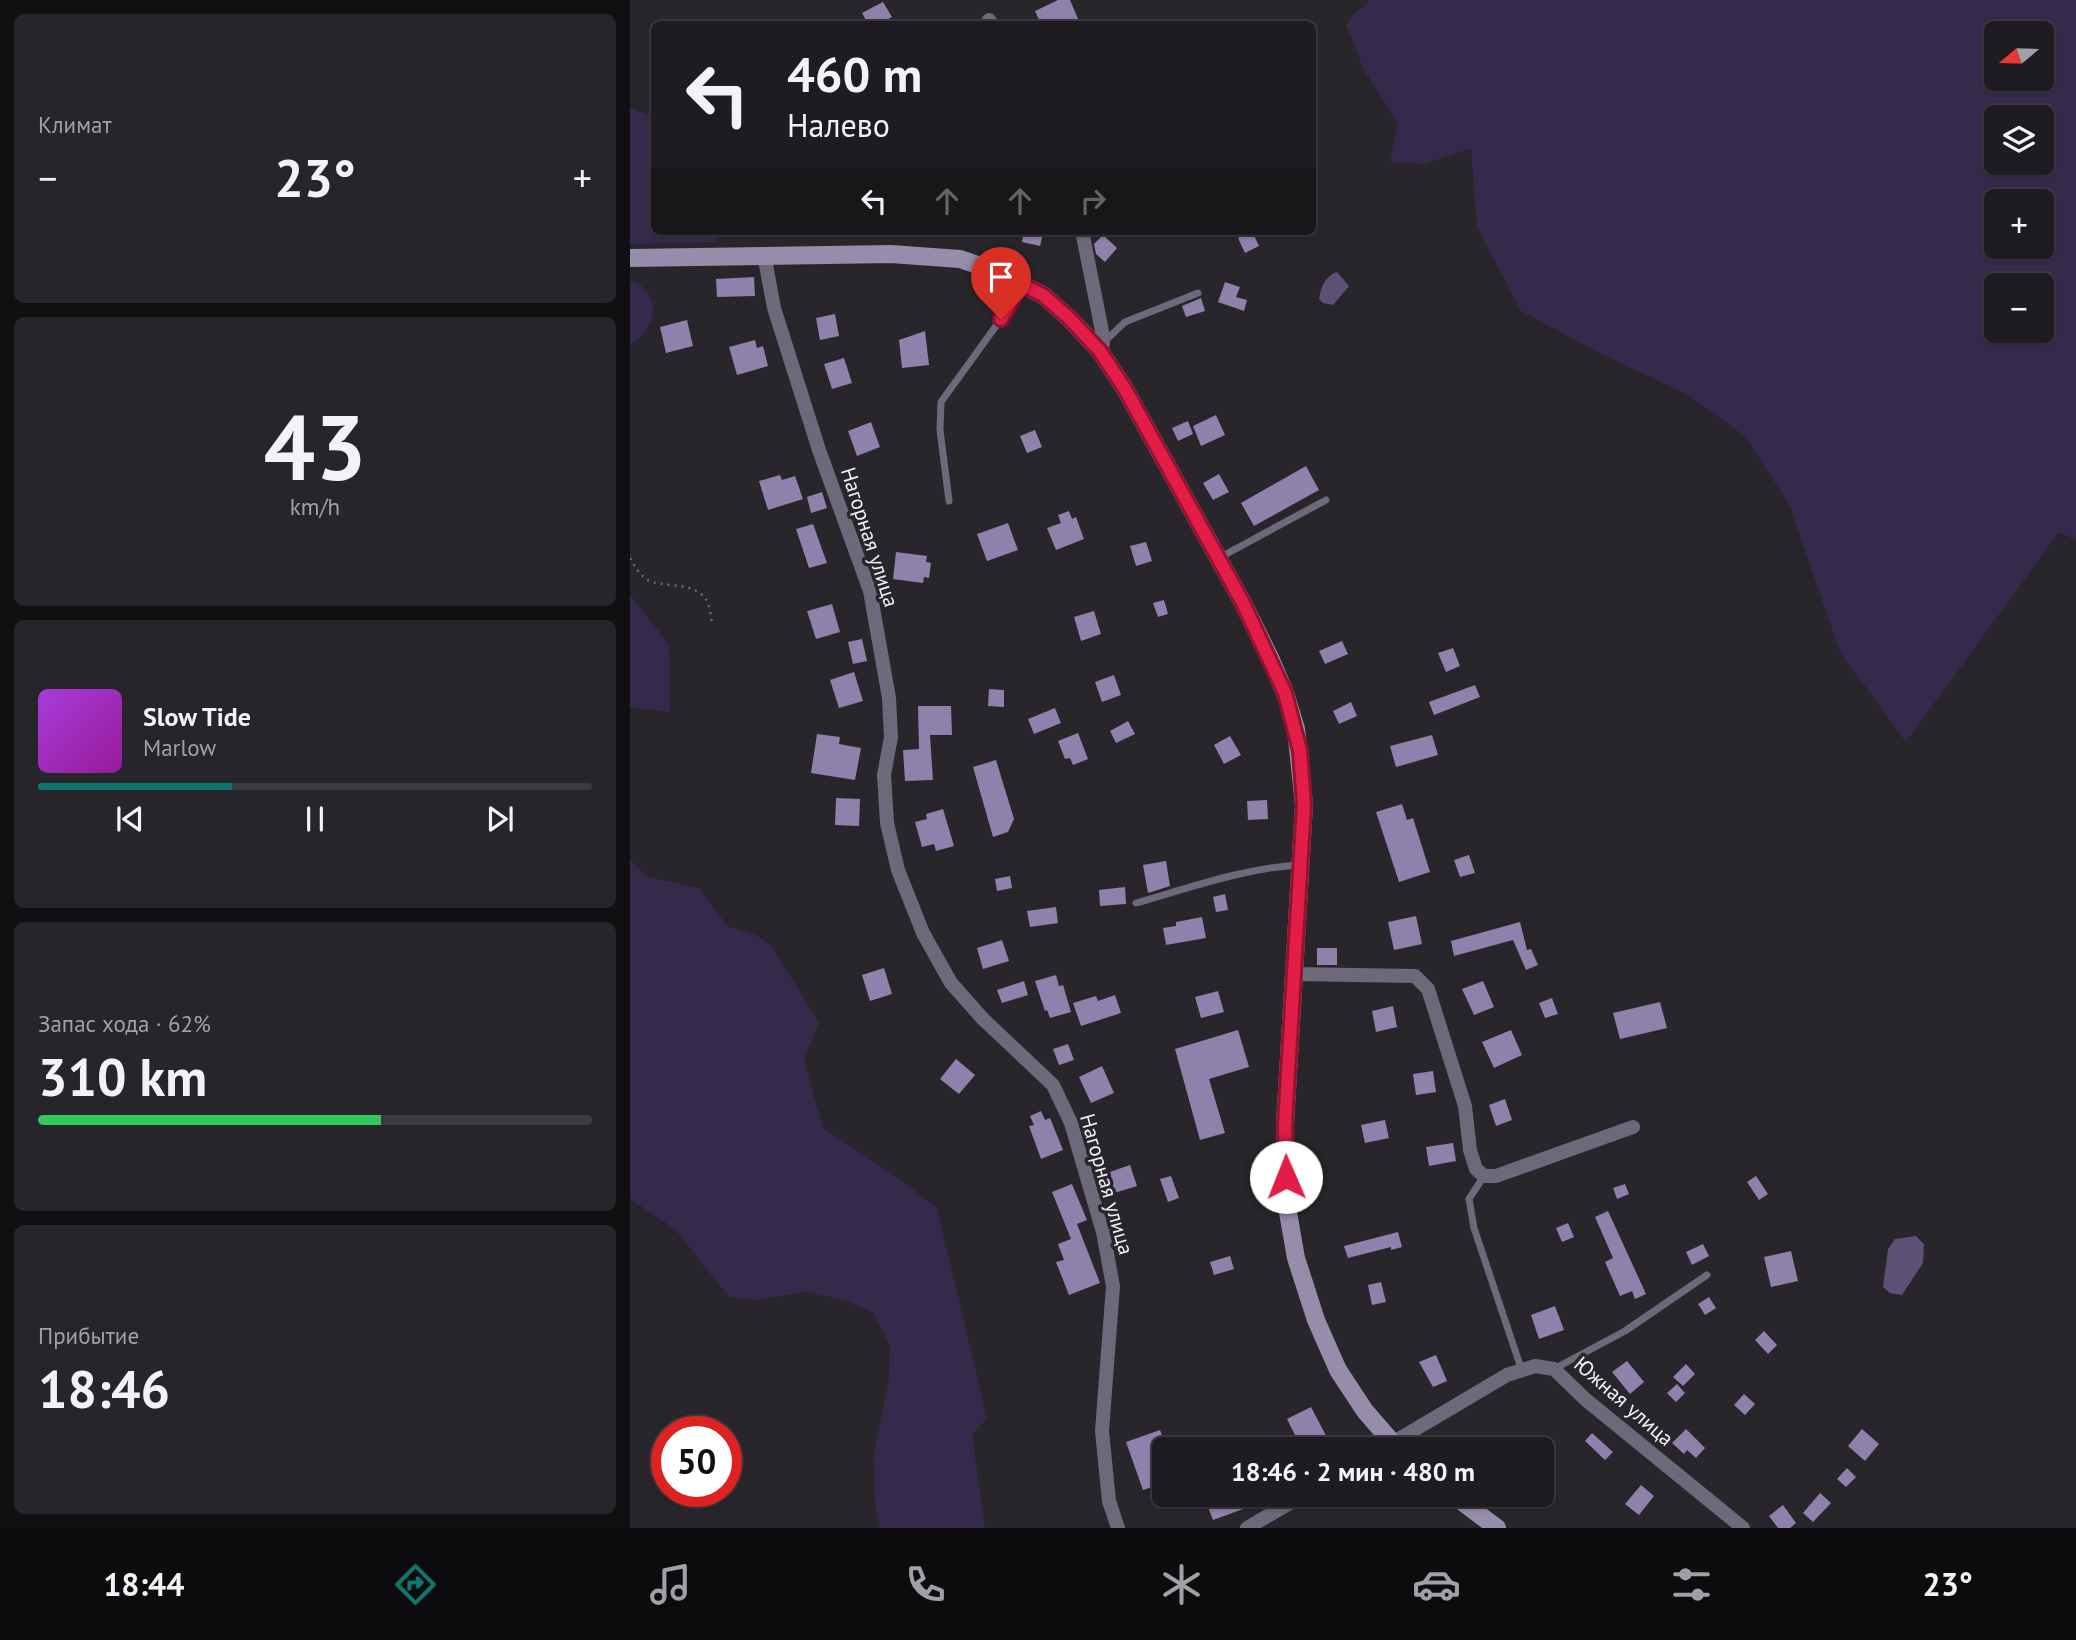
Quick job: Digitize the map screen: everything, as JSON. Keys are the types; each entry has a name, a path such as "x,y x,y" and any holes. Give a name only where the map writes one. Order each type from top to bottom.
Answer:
{"main road":[{"path":"630,258 891,254 960,259 995,271 1043,295 1101,347 1272,660 1296,729 1304,805 1285,1124 1286,1201 1296,1258 1315,1320 1338,1370 1384,1437"},
{"path":"1469,1507 1497,1528"}],"street":[{"path":"1083,235 1101,347"},
{"name":"Нагорная улица","path":"764,254 774,307 815,437 870,591 889,698 891,737 884,775 887,823 898,870 923,933 951,983 983,1019 1053,1085 1071,1123 1103,1231 1113,1286 1102,1431 1109,1501 1118,1528"},
{"path":"1293,974 1415,976 1422,981 1428,989 1465,1105 1470,1150 1476,1169 1484,1176 1496,1176 1633,1127"},
{"name":"Южная улица","path":"1407,1437 1507,1376 1535,1366 1554,1369 1586,1399 1743,1528"},
{"path":"1247,1528 1283,1507"}],"lane":[{"path":"949,501 940,430 941,402 1001,319 1021,284"},
{"path":"1101,347 1125,321 1198,293"},
{"path":"1218,559 1326,500"},
{"path":"1136,903 1227,877 1278,866 1300,865"},
{"path":"1484,1176 1469,1199 1474,1228 1522,1371"},
{"path":"1554,1369 1625,1331 1707,1275"}],"path":[{"path":"630,558 638,571 650,581 666,582 698,591 707,600 712,625"}],"shaded area":[{"path":"1368,0 2076,0 2076,540 2059,532 1906,742 1840,652 1789,504 1746,437 1688,395 1521,311 1477,227 1471,148 1423,164 1390,162 1398,123 1364,70 1346,25 1354,14 1369,2"},
{"path":"630,108 651,115 651,235 719,235 715,242 630,244"},
{"path":"1337,272 1349,286 1333,305 1323,303 1319,299 1322,286 1329,276"},
{"path":"630,282 637,282 647,292 653,310 650,324 630,345"},
{"path":"630,595 669,645 670,712 630,707"},
{"path":"630,860 647,877 699,888 727,926 756,935 771,946 819,1022 804,1060 823,1128 891,1173 937,1208 987,1418 972,1435 985,1528 880,1528 875,1504 874,1453 889,1379 890,1345 873,1312 849,1302 807,1291 759,1300 729,1297 675,1229 630,1199"},
{"path":"1916,1236 1924,1244 1923,1263 1902,1295 1890,1293 1883,1287 1888,1249 1895,1239"}],"building":[{"path":"1058,0 1070,0 1079,21 1040,21 1035,11"},
{"path":"883,2 892,17 884,21 866,21 862,13"},
{"path":"1023,235 1043,235 1040,246 1022,242"},
{"path":"1103,235 1117,248 1105,262 1096,254 1094,244"},
{"path":"1254,235 1259,246 1245,253 1238,238"},
{"path":"754,277 755,296 717,297 716,279"},
{"path":"1225,282 1240,287 1236,297 1247,300 1244,311 1218,302"},
{"path":"1201,298 1205,311 1186,317 1182,306"},
{"path":"835,314 839,336 820,340 816,318"},
{"path":"687,320 693,346 666,353 660,327"},
{"path":"925,331 929,365 902,368 899,340"},
{"path":"755,340 757,348 763,346 768,366 737,375 729,347"},
{"path":"844,358 852,383 832,389 824,364"},
{"path":"1216,415 1225,435 1201,446 1193,426"},
{"path":"1188,421 1193,434 1178,441 1172,428"},
{"path":"871,422 880,447 857,456 848,431"},
{"path":"1035,430 1042,447 1027,453 1020,436"},
{"path":"1306,466 1319,490 1254,526 1241,503"},
{"path":"1219,474 1229,492 1213,500 1203,483"},
{"path":"780,475 782,480 795,476 803,499 768,510 759,481"},
{"path":"822,492 827,508 811,513 807,497"},
{"path":"1069,511 1072,519 1076,517 1084,539 1056,550 1047,528 1061,523 1058,515"},
{"path":"1008,523 1018,550 987,561 977,534"},
{"path":"813,524 827,563 809,568 796,529"},
{"path":"1146,542 1152,561 1136,566 1130,546"},
{"path":"896,552 927,556 926,562 931,563 929,578 924,577 923,583 893,579"},
{"path":"1164,600 1168,614 1158,617 1153,603"},
{"path":"832,604 840,632 816,639 807,611"},
{"path":"1094,611 1101,634 1081,641 1074,617"},
{"path":"862,639 867,661 853,664 848,642"},
{"path":"1342,641 1348,654 1325,664 1319,651"},
{"path":"1453,648 1460,666 1446,672 1438,653"},
{"path":"854,672 863,701 839,708 830,680"},
{"path":"1114,675 1121,695 1102,702 1095,682"},
{"path":"1475,685 1480,697 1434,715 1429,702"},
{"path":"989,689 1004,690 1004,707 988,706"},
{"path":"1351,702 1357,716 1339,724 1333,711"},
{"path":"918,706 951,706 952,735 930,735 933,780 905,781 903,750 919,749"},
{"path":"1055,708 1061,723 1034,734 1028,719"},
{"path":"1128,721 1135,734 1116,743 1110,731"},
{"path":"1078,733 1088,759 1073,765 1070,758 1065,759 1058,741"},
{"path":"817,734 840,737 839,744 861,748 855,780 811,773"},
{"path":"1432,735 1438,755 1396,767 1390,746"},
{"path":"1230,736 1241,755 1224,764 1214,745"},
{"path":"996,760 1014,819 1008,832 993,837 973,767"},
{"path":"836,798 860,799 859,826 835,825"},
{"path":"1267,800 1268,819 1248,820 1247,801"},
{"path":"1402,804 1407,820 1413,818 1430,872 1399,882 1376,812"},
{"path":"943,809 954,846 936,851 934,844 922,847 915,822 927,819 926,814"},
{"path":"1469,855 1475,873 1460,877 1454,860"},
{"path":"1166,861 1170,886 1148,893 1143,865"},
{"path":"1010,876 1012,888 997,891 995,879"},
{"path":"1125,887 1126,904 1100,906 1099,890"},
{"path":"1225,894 1228,910 1216,912 1213,897"},
{"path":"1056,907 1058,923 1030,927 1027,911"},
{"path":"1416,916 1422,944 1394,950 1388,922"},
{"path":"1202,917 1206,938 1166,945 1163,928 1176,926 1176,922"},
{"path":"1520,922 1527,950 1531,949 1538,965 1526,970 1513,940 1454,956 1451,941"},
{"path":"1002,940 1009,961 983,969 977,948"},
{"path":"1317,948 1337,948 1337,965 1317,965"},
{"path":"884,968 892,994 870,1001 862,975"},
{"path":"1056,975 1059,986 1063,985 1071,1012 1050,1018 1035,981"},
{"path":"1024,981 1028,995 1002,1003 997,990"},
{"path":"1483,981 1494,1007 1474,1015 1462,989"},
{"path":"1218,991 1224,1012 1201,1018 1195,997"},
{"path":"1115,995 1121,1013 1081,1026 1073,1003 1096,996 1098,1001"},
{"path":"1552,998 1558,1014 1545,1018 1539,1003"},
{"path":"1660,1002 1667,1028 1620,1039 1613,1013"},
{"path":"1393,1006 1397,1027 1376,1032 1372,1011"},
{"path":"1238,1030 1249,1067 1209,1079 1225,1133 1200,1140 1175,1049"},
{"path":"1511,1030 1522,1055 1494,1068 1482,1042"},
{"path":"1068,1044 1074,1060 1059,1065 1053,1049"},
{"path":"956,1059 975,1075 959,1094 940,1079"},
{"path":"1102,1066 1114,1093 1091,1103 1079,1077"},
{"path":"1433,1071 1436,1092 1416,1095 1413,1074"},
{"path":"1505,1099 1512,1120 1496,1126 1489,1105"},
{"path":"1041,1111 1045,1120 1050,1118 1063,1150 1041,1159 1029,1126 1034,1125 1030,1116"},
{"path":"1385,1120 1389,1138 1365,1143 1361,1125"},
{"path":"1453,1143 1456,1161 1429,1166 1426,1147"},
{"path":"1130,1165 1137,1186 1114,1193 1107,1173"},
{"path":"1171,1176 1179,1198 1168,1202 1160,1179"},
{"path":"1756,1176 1768,1194 1759,1200 1747,1182"},
{"path":"1072,1184 1087,1220 1077,1224 1100,1283 1069,1295 1056,1262 1064,1260 1058,1244 1071,1239 1052,1192"},
{"path":"1625,1184 1629,1194 1617,1199 1613,1188"},
{"path":"1608,1211 1646,1294 1635,1299 1632,1291 1620,1296 1605,1262 1613,1258 1595,1217"},
{"path":"1568,1223 1574,1237 1562,1242 1556,1228"},
{"path":"1398,1232 1402,1247 1391,1250 1391,1247 1348,1258 1344,1246"},
{"path":"1703,1244 1709,1256 1692,1265 1686,1252"},
{"path":"1791,1251 1798,1281 1771,1287 1764,1257"},
{"path":"1230,1256 1234,1269 1214,1275 1210,1262"},
{"path":"1381,1282 1386,1302 1372,1305 1368,1285"},
{"path":"1709,1297 1716,1308 1705,1315 1698,1304"},
{"path":"1555,1306 1564,1330 1539,1339 1531,1315"},
{"path":"1764,1331 1777,1345 1768,1354 1755,1340"},
{"path":"1436,1355 1447,1381 1433,1387 1419,1362"},
{"path":"1627,1361 1644,1382 1630,1394 1612,1372"},
{"path":"1686,1364 1695,1374 1683,1386 1673,1377"},
{"path":"1677,1384 1685,1393 1676,1402 1667,1393"},
{"path":"1744,1394 1755,1404 1745,1415 1734,1405"},
{"path":"1311,1407 1327,1437 1296,1437 1287,1419"},
{"path":"1686,1429 1705,1448 1696,1458 1687,1450 1684,1454 1672,1443"},
{"path":"1862,1429 1879,1444 1865,1461 1848,1446"},
{"path":"1160,1430 1163,1437 1152,1437 1152,1487 1143,1490 1126,1442"},
{"path":"1592,1433 1613,1452 1605,1460 1585,1441"},
{"path":"1847,1468 1856,1477 1846,1487 1837,1479"},
{"path":"1641,1485 1654,1496 1639,1515 1625,1504"},
{"path":"1820,1493 1831,1503 1813,1522 1803,1513"},
{"path":"1783,1505 1796,1523 1790,1528 1778,1528 1769,1516"},
{"path":"1208,1507 1246,1507 1246,1508 1213,1520"}],"route":[{"path":"1001,319 1021,284 1043,295 1056,306 1100,351 1125,389 1243,603 1272,660 1285,693 1300,751 1304,805 1285,1124 1286,1177"}]}
